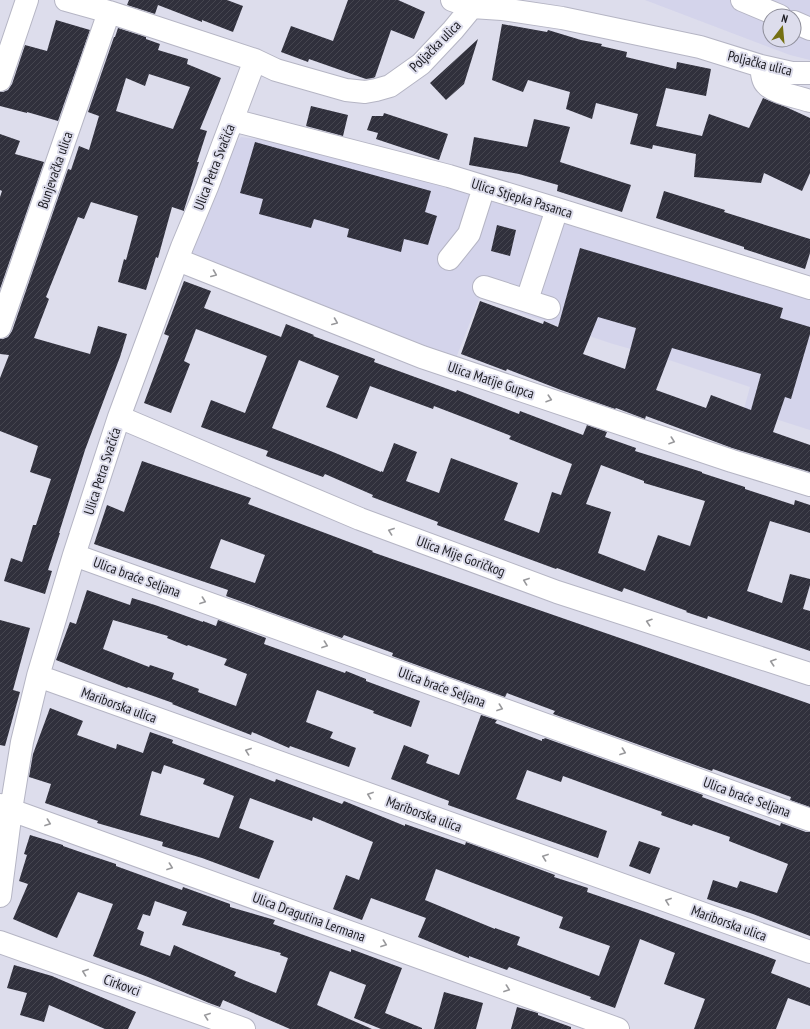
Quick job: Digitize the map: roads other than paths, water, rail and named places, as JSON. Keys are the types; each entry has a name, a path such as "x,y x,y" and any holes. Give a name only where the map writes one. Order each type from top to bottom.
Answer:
{"street":[{"path":"0,80 27,0"},
{"name":"Poljačka ulica","path":"66,0 109,12 255,60 276,70 346,90 365,92 390,86 421,64 453,30 462,3 562,18 700,47 761,66 792,73 810,73"},
{"path":"742,0 762,8"},
{"name":"Bunjevačka ulica","path":"0,327 109,12"},
{"name":"Ulica Petra Svačića","path":"0,896 6,807 38,676 74,555 119,418 255,60"},
{"path":"761,66 766,84 775,90 810,101"},
{"name":"Ulica Stjepka Pasanca","path":"232,120 449,176 810,288"},
{"path":"449,259 468,234 484,187"},
{"path":"527,300 557,209"},
{"name":"Ulica Matije Gupca","path":"178,260 422,357 732,461 810,485"},
{"path":"484,287 549,308"},
{"name":"Ulica Mije Goričkog","path":"119,418 375,525 557,592 810,674"},
{"name":"Ulica braće Seljana","path":"74,555 810,820"},
{"name":"Mariborska ulica","path":"38,676 810,952"},
{"name":"Ulica Dragutina Lermana","path":"6,807 618,1029"},
{"name":"Cirkovci","path":"0,942 244,1029"}]}
